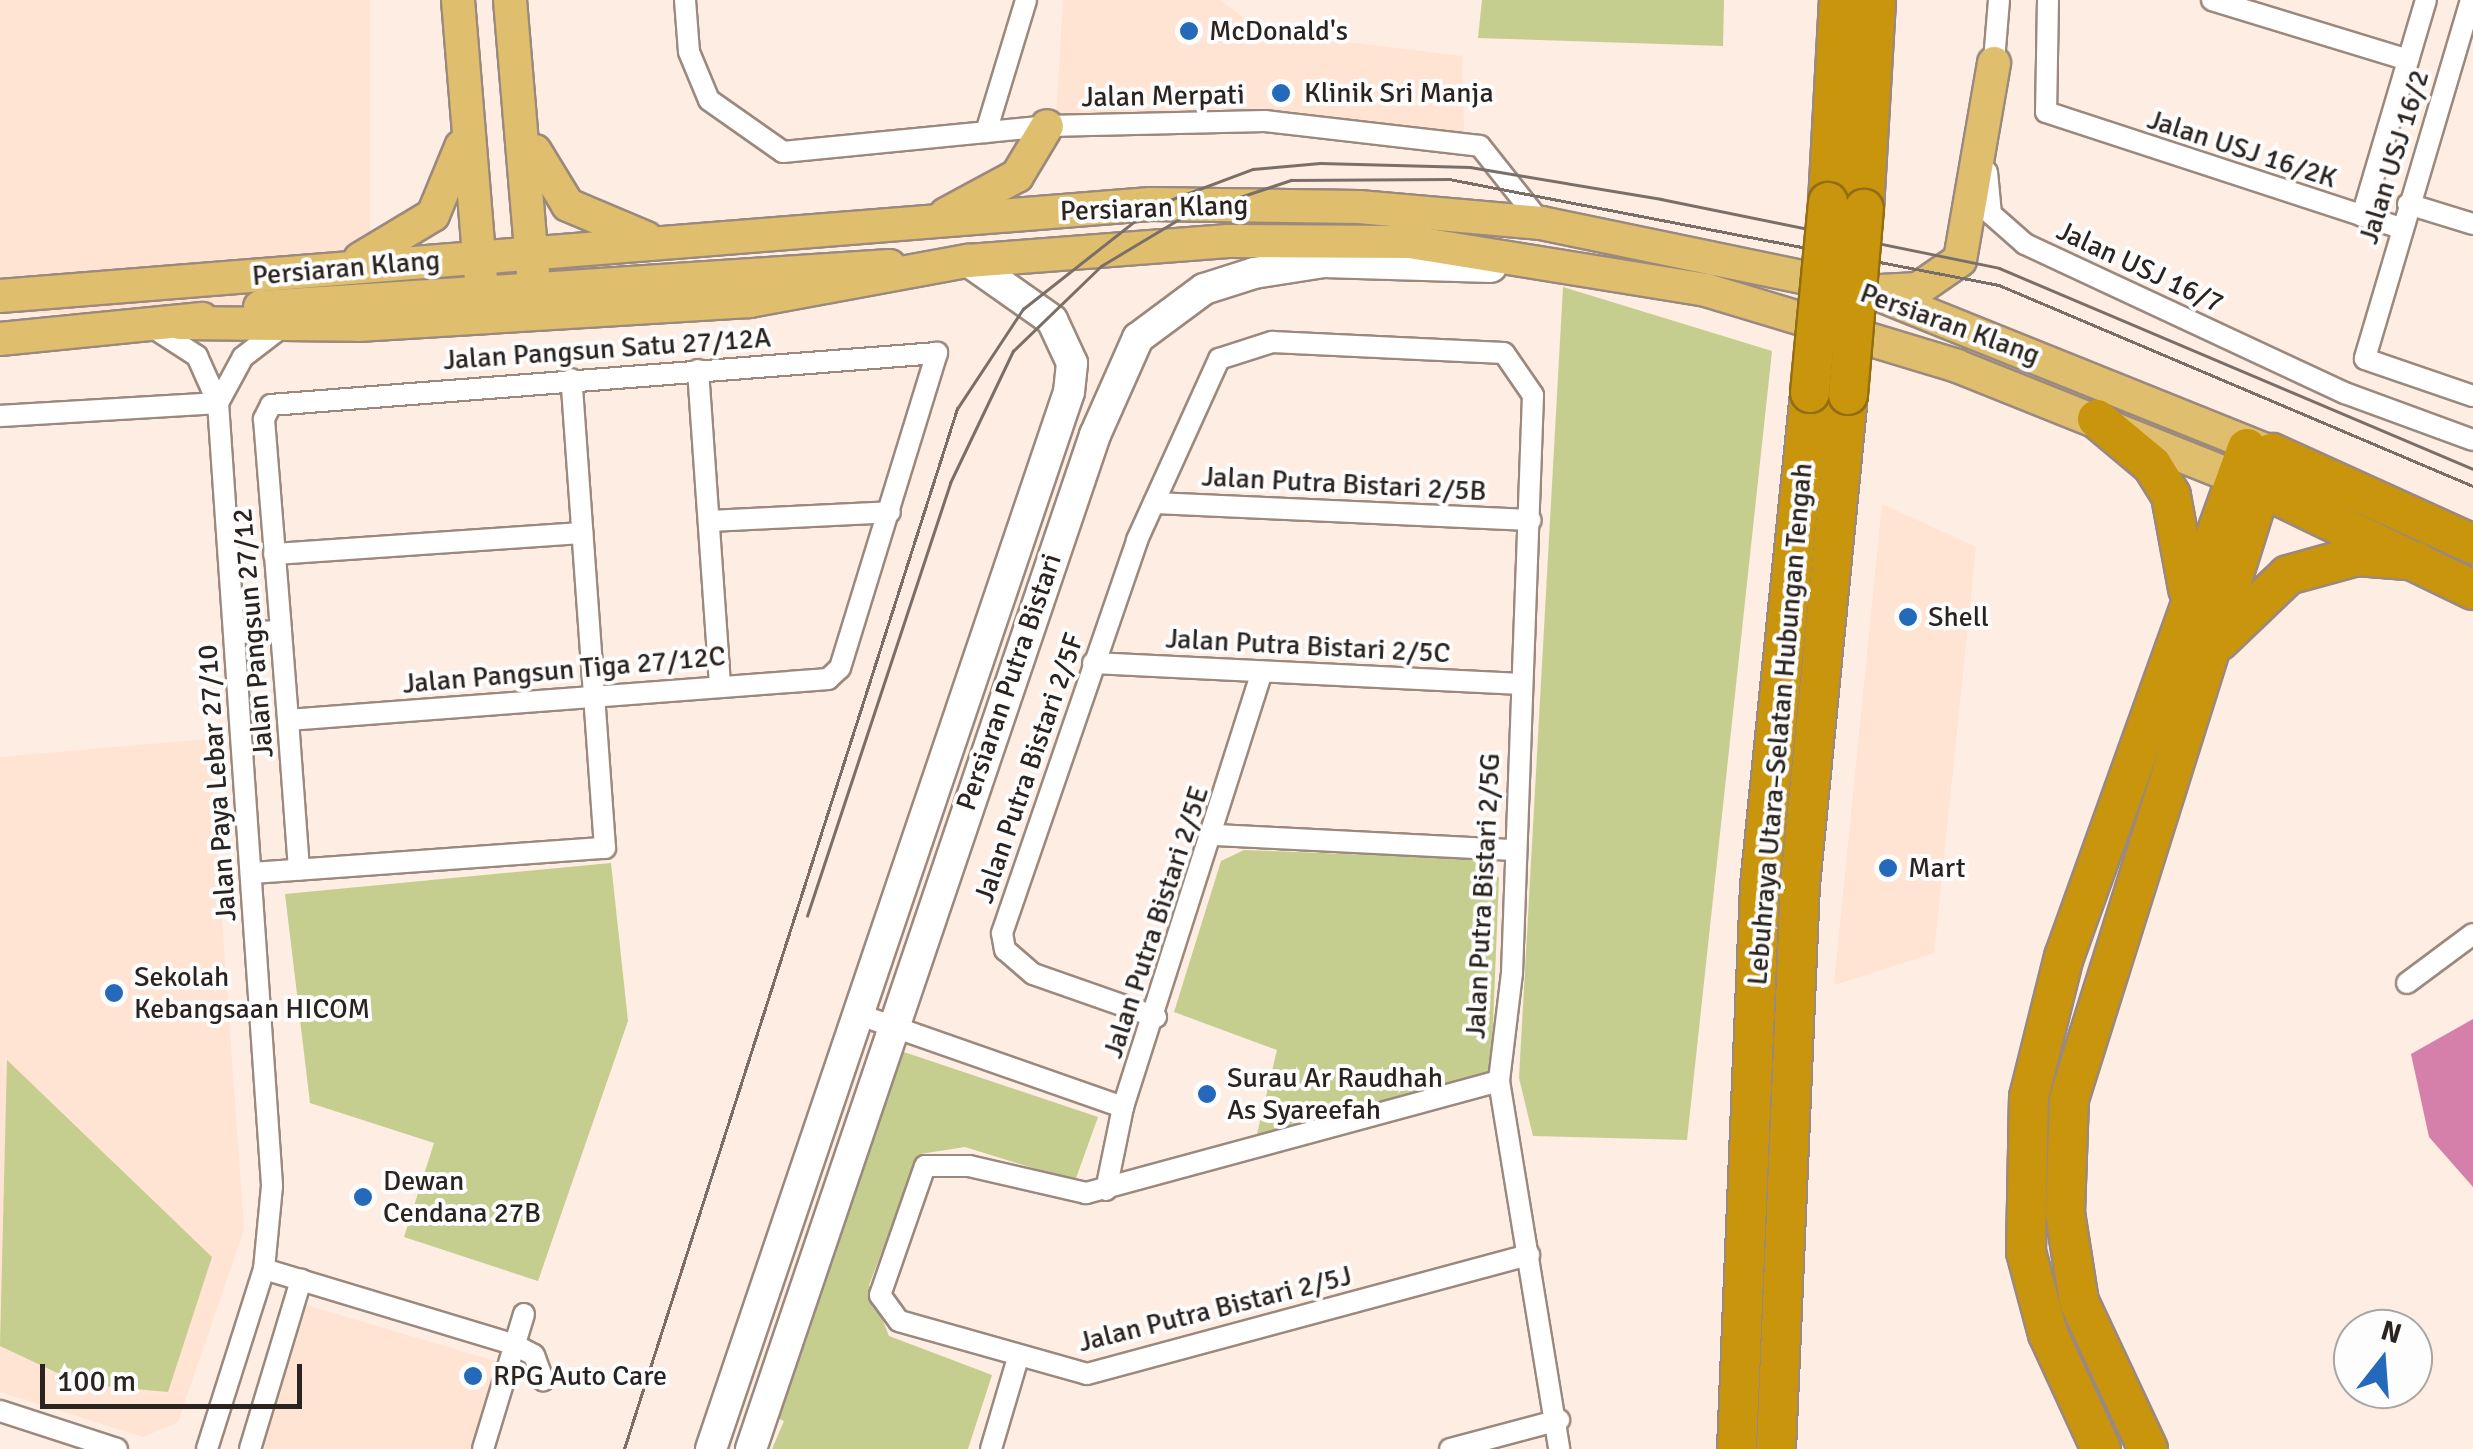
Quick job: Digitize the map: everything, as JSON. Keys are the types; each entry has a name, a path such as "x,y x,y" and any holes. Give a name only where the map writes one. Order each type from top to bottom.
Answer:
{"highway":[{"name":"Lebuhraya Utara–Selatan Hubungan Tengah","path":"1776,1449 1801,866 1848,395 1839,0"},
{"name":"Lebuhraya Utara–Selatan Hubungan Tengah","path":"1737,1449 1760,886 1810,393 1846,205 1876,0"},
{"path":"2096,419 2126,439 2171,496 2189,565 2178,636"},
{"path":"2254,464 2473,544"},
{"path":"2254,464 2473,590"},
{"path":"2101,1449 2034,1289 2024,1136 2064,956 2178,636 2254,464"},
{"path":"2148,1449 2079,1302 2064,1158 2080,1052 2201,671 2254,464"},
{"path":"2201,671 2233,619 2288,575 2357,556 2416,560"}],"main road":[{"path":"458,0 480,273"},
{"path":"510,0 526,122 532,270 953,263"},
{"path":"1870,291 1918,289 1960,260 1994,62"},
{"path":"526,122 543,177 568,205 628,236 687,245"},
{"path":"346,265 433,216 450,191 467,125"},
{"path":"938,219 1017,176 1047,126"},
{"name":"Persiaran Klang","path":"0,338 165,324 480,273 532,270 687,245 938,219 1219,204 1541,223 1870,291 2254,464"},
{"name":"Persiaran Klang","path":"165,324 282,326 749,301 953,263 1324,238 1559,262 1706,290 2096,419 2254,464"},
{"name":"Persiaran Putra Bistari","path":"752,1449 891,1024 1095,435 1138,338 1204,289 1254,274 1324,262 1559,262"},
{"name":"Persiaran Putra Bistari","path":"711,1449 1068,392 1072,364 1052,320 953,263"},
{"name":"Persiaran Klang","path":"0,296 346,265 480,273"}],"street":[{"name":"Jalan Merpati","path":"685,0 689,52 709,100 783,152 1047,126 1265,121 1468,143 1490,153 1541,223"},
{"path":"986,132 1026,0"},
{"name":"Jalan USJ 16/7","path":"1999,0 1986,190 2002,228 2345,393 2473,440"},
{"name":"Jalan USJ 16/2K","path":"2048,0 2040,82 2046,112 2401,228"},
{"path":"2212,0 2408,60"},
{"name":"Jalan USJ 16/2","path":"2362,216 2426,0"},
{"name":"Jalan USJ 16/2","path":"2472,0 2466,46 2408,204 2369,330 2365,359 2473,396"},
{"path":"2408,204 2473,224"},
{"name":"Jalan Paya Lebar 27/10","path":"165,324 197,356 218,403 272,1186 264,1269 208,1449"},
{"path":"0,416 218,403 243,357 282,326"},
{"name":"Jalan Putra Bistari 2/5F","path":"1156,1018 1033,974 1005,950 1006,918 1093,663 1154,503 1219,359 1236,349 1272,342 1504,353 1531,380 1532,520"},
{"name":"Jalan Pangsun Satu 27/12A","path":"281,399 937,353 890,512"},
{"path":"698,370 720,684"},
{"path":"252,873 605,848 571,379"},
{"name":"Jalan Pangsun 27/12","path":"281,399 264,418 300,870"},
{"name":"Jalan Putra Bistari 2/5B","path":"1154,503 1532,520"},
{"path":"709,521 890,512"},
{"name":"Jalan Pangsun Tiga 27/12C","path":"288,720 720,684 828,679 840,668 890,512"},
{"name":"Jalan Putra Bistari 2/5G","path":"1532,520 1499,1081 1560,1449"},
{"path":"274,554 582,534"},
{"path":"234,633 280,631"},
{"name":"Jalan Putra Bistari 2/5C","path":"1093,663 1521,684"},
{"name":"Jalan Putra Bistari 2/5E","path":"1106,1190 1123,1107 1216,835 1262,672"},
{"path":"1216,835 1515,850"},
{"path":"2407,983 2473,934"},
{"path":"860,1015 1123,1107"},
{"path":"1106,1190 1499,1081"},
{"name":"Jalan Putra Bistari 2/5J","path":"1106,1190 1067,1192 953,1163 918,1173 880,1278 884,1310 1018,1358 1087,1374 1529,1255"},
{"path":"264,1269 515,1345 534,1355 544,1380"},
{"path":"250,1449 300,1280"},
{"path":"483,1449 524,1314"},
{"path":"990,1449 1018,1358"},
{"path":"0,1411 117,1449"},
{"path":"1450,1449 1558,1420"}],"shaded area":[{"path":"0,0 370,0 370,313 0,313"},
{"path":"1063,0 1219,0 1263,32 1462,56 1464,134 1255,112 1056,118"},
{"path":"1882,504 1976,547 1934,953 1834,985"},
{"name":"Sekolah Kebangsaan HICOM","path":"209,739 244,1229 178,1422 143,1437 0,1392 0,757"},
{"path":"2473,1019 2473,1187 2429,1137 2411,1054"},
{"path":"306,1305 498,1362 471,1449 263,1449"}],"green space":[{"path":"1482,0 1724,0 1723,46 1478,38"},
{"path":"1563,287 1772,351 1687,1140 1533,1136 1519,1078"},
{"path":"1244,850 1478,859 1499,878 1491,1073 1256,1138 1277,1050 1174,1012 1221,861"},
{"path":"611,863 628,1021 538,1281 404,1237 434,1143 310,1103 285,894"},
{"path":"895,1049 1098,1117 1075,1181 965,1147 920,1154 869,1285 889,1336 992,1375 968,1449 772,1449 784,1421 771,1415"},
{"path":"7,1060 212,1257 168,1392 81,1384 0,1346"}],"tram line":[{"path":"624,1449 957,409 1023,309 1154,206 1253,169 1320,163 1470,167 1661,199 1999,268 2473,469"},
{"path":"807,916 950,483 1013,351 1101,266 1186,215 1291,180 1449,179 1999,285 2473,486"}],"place":[{"name":"McDonald's","path":"1189,31"},
{"name":"Klinik Sri Manja","path":"1281,93"},
{"name":"Shell","path":"1908,617"},
{"name":"Mart","path":"1888,868"},
{"name":"Sekolah Kebangsaan HICOM","path":"114,993"},
{"name":"Surau Ar Raudhah As Syareefah","path":"1207,1094"},
{"name":"Dewan Cendana 27B","path":"363,1197"},
{"name":"RPG Auto Care","path":"473,1376"}]}
